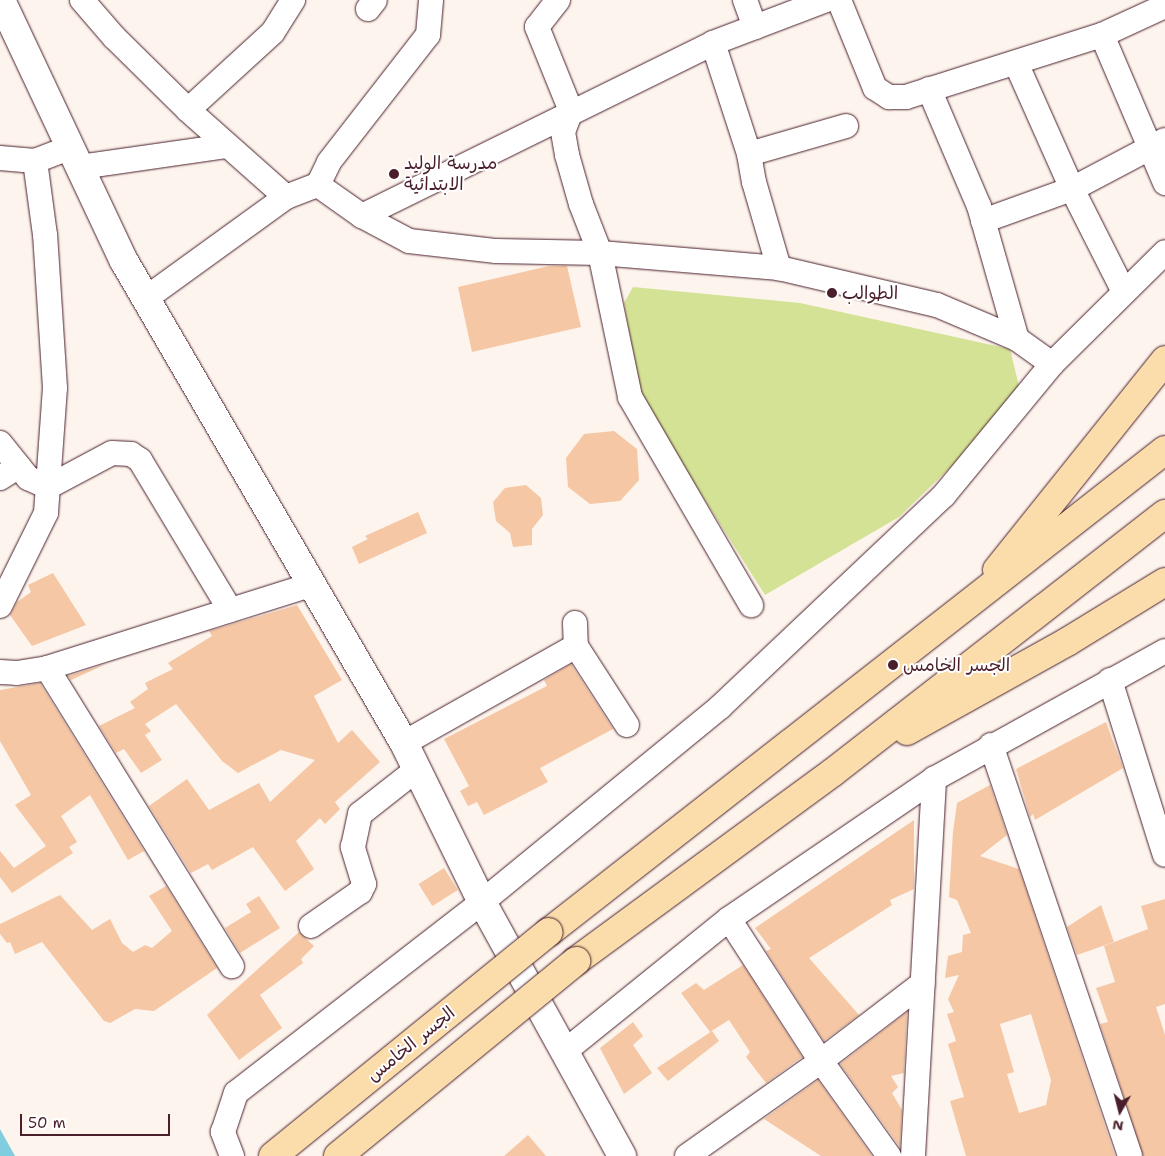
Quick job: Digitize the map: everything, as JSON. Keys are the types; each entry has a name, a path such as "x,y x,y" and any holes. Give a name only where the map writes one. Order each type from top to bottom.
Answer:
{"main road":[{"path":"974,601 1165,360"},
{"path":"974,601 1165,450"},
{"path":"338,1156 576,961 832,774 1165,514"},
{"path":"832,774 1067,642 1165,582"},
{"name":"الجسر الخامس","path":"273,1156 549,932 974,601"}],"street":[{"path":"1,0 145,299 311,585 326,605 404,743 482,902 622,1156"},
{"path":"82,0 114,37 225,146 286,197"},
{"path":"188,110 273,32 293,0"},
{"path":"145,299 286,197 318,185 330,162 428,35 431,0"},
{"path":"558,0 537,27 571,111 563,132 567,155 581,204 600,253 630,397 751,605"},
{"path":"745,0 755,27"},
{"path":"362,216 571,111 713,43 826,0"},
{"path":"839,0 875,88 889,97 906,97 1102,35 1165,6"},
{"path":"1102,35 1157,143 1165,183"},
{"path":"713,43 749,154 754,182 778,268"},
{"path":"1016,63 1072,189 1123,290"},
{"path":"929,89 983,220 1017,339"},
{"path":"749,154 846,126"},
{"path":"983,220 1072,189 1157,143"},
{"path":"0,158 35,160 225,146"},
{"path":"0,606 46,513 55,388 45,235 35,160"},
{"path":"318,185 362,216 410,241 496,251 600,253 778,268 937,305 1017,339 1052,364"},
{"path":"232,1156 223,1132 236,1093 482,902 720,708 898,541 944,495 1052,364 1123,290 1165,252"},
{"path":"0,443 9,472 48,487"},
{"path":"48,487 112,453 131,454 140,460 230,610"},
{"path":"0,672 17,673 47,668 311,585"},
{"path":"404,743 575,635 627,725"},
{"path":"564,1052 729,919 934,779 991,744 1165,651"},
{"path":"47,668 232,966"},
{"path":"1110,680 1165,855"},
{"path":"991,744 1130,1156"},
{"path":"311,926 360,892 364,884 353,847 360,814 416,770"},
{"path":"914,1156 934,779"},
{"path":"729,919 821,1061 889,1156"},
{"path":"686,1156 821,1061 923,983"}],"green space":[{"path":"633,287 800,303 1010,349 1019,386 984,435 899,517 765,595 641,399 624,303"}],"water":[{"path":"0,1129 15,1156 0,1156"}],"building":[{"path":"549,266 567,266 581,327 472,352 458,287"},
{"path":"614,431 637,449 639,480 620,501 590,504 568,487 566,458 584,434"},
{"path":"526,485 541,498 543,515 532,529 532,545 513,547 510,533 496,521 493,502 505,488"},
{"path":"418,512 427,533 359,564 352,547 368,539 365,536"},
{"path":"53,573 86,625 32,646 10,615 17,602 31,592 28,585"},
{"path":"297,605 342,680 314,696 338,743 352,730 380,762 335,802 340,809 325,824 320,818 296,841 314,869 285,891 253,847 212,870 208,864 191,873 149,806 187,779 209,810 259,783 270,802 315,760 281,750 238,773 222,761 176,704 145,724 151,731 145,735 162,760 141,773 124,749 116,753 99,726 135,708 130,702 148,689 145,683 173,669 168,663 212,636 209,631"},
{"path":"106,664 71,680 68,676"},
{"path":"571,664 613,729 540,768 548,782 484,815 477,802 468,806 460,791 469,786 444,739 547,686 544,680"},
{"path":"40,683 144,851 128,860 90,795 61,816 77,842 69,847 73,853 12,893 0,877 0,851 14,868 46,846 15,805 31,795 0,741 0,690"},
{"path":"1106,722 1123,768 1035,820 1033,814 1030,817 1016,769"},
{"path":"990,785 1007,835 980,856 1019,869 1115,1156 966,1156 950,1101 964,1097 948,1044 956,1041 947,1014 954,1012 948,999 959,975 945,978 948,956 962,952 963,935 971,933 957,900 949,897 953,832 957,803","holes":["1031,1014 1051,1080 1046,1105 1019,1113 1007,1074 1014,1072 1000,1024"]},
{"path":"914,820 914,889 890,900 892,905 809,958 859,1015 824,1041 766,951 771,949 755,928"},
{"path":"444,868 458,890 432,906 419,884"},
{"path":"166,886 217,968 154,1011 135,1009 110,1023 104,1021 42,942 15,954 10,942 7,943 0,934 0,924 60,895 92,930 110,919 122,943 133,952 145,945 152,948 172,931 149,896"},
{"path":"259,896 280,928 240,953 225,928 251,912 246,904"},
{"path":"1165,899 1165,1004 1156,1007 1165,1035 1165,1156 1143,1156 1100,1024 1108,1022 1096,988 1115,982 1104,946 1148,929 1141,906"},
{"path":"1101,905 1114,942 1077,955 1067,927"},
{"path":"299,932 314,946 301,959 303,963 260,995 282,1028 239,1060 207,1015"},
{"path":"743,965 802,1057 766,1083 746,1057 750,1052 729,1020 710,1032 681,993 696,983 704,990"},
{"path":"907,1012 904,1073 891,1076 898,1087 892,1093 902,1110 900,1147 840,1064"},
{"path":"633,1022 643,1036 633,1045 652,1073 624,1094 600,1048"},
{"path":"712,1031 719,1041 668,1081 657,1068"},
{"path":"818,1080 872,1156 821,1156 764,1119"},
{"path":"528,1135 546,1156 504,1156"}],"place":[{"name":"مدرسة الوليد الابتدائية","path":"394,174"},
{"name":"الطوالب","path":"832,293"},
{"name":"الجسر الخامس","path":"893,665"}]}
